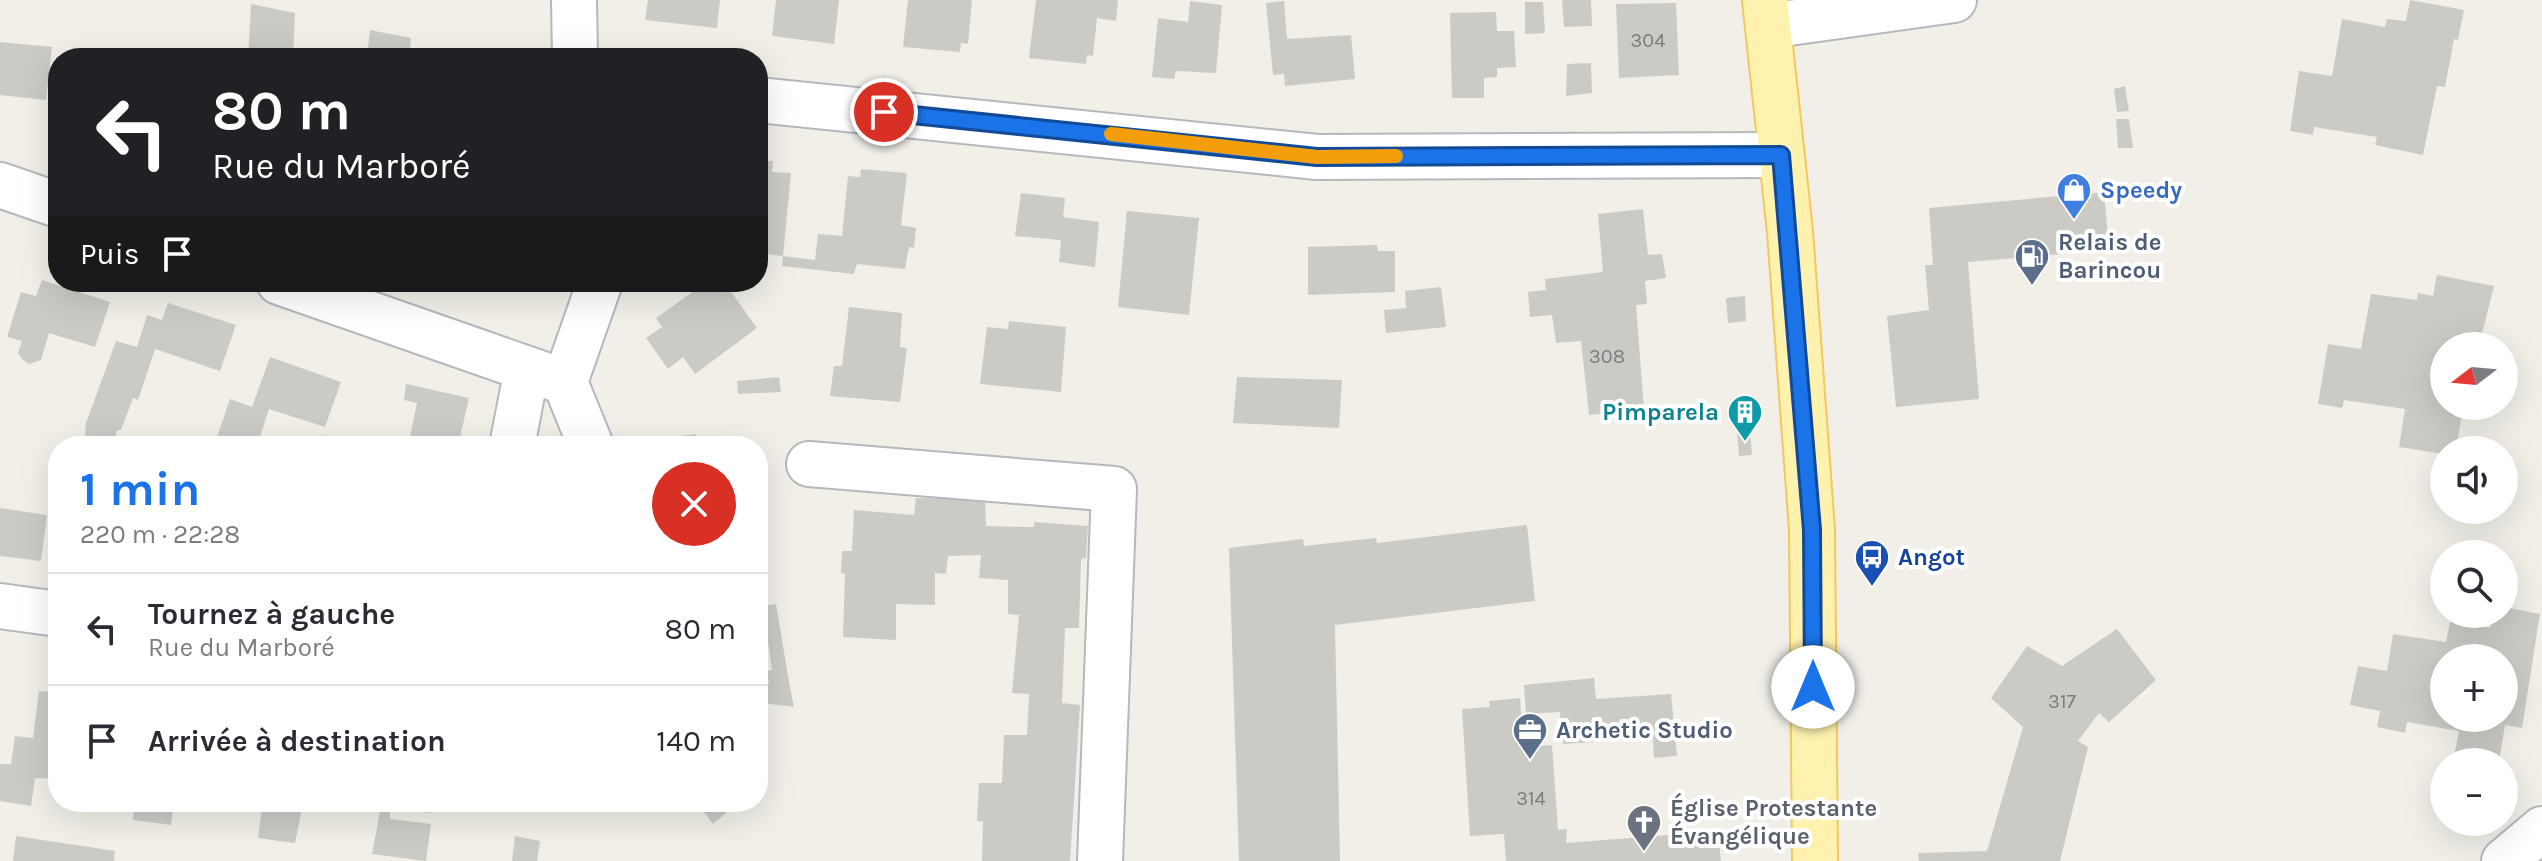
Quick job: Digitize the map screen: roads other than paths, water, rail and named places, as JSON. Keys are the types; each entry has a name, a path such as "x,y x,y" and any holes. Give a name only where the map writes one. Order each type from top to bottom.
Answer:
{"main road":[{"path":"1767,13 1812,530 1815,861"}],"street":[{"path":"574,0 575,48"},
{"path":"1767,13 1954,0"},
{"path":"768,101 1317,157 1781,155"},
{"path":"0,185 48,202"},
{"path":"307,292 546,376 585,436"},
{"path":"517,436 546,376 594,292"},
{"path":"809,464 1114,489 1100,861"},
{"path":"0,606 48,613"}],"place":[{"name":"Speedy","path":"2074,221"},
{"name":"Relais de Barincou","path":"2032,287"},
{"name":"Pimparela","path":"1745,443"},
{"name":"Angot","path":"1872,588"},
{"name":"Archetic Studio","path":"1530,761"},
{"name":"Église Protestante Évangélique","path":"1644,853"}]}
